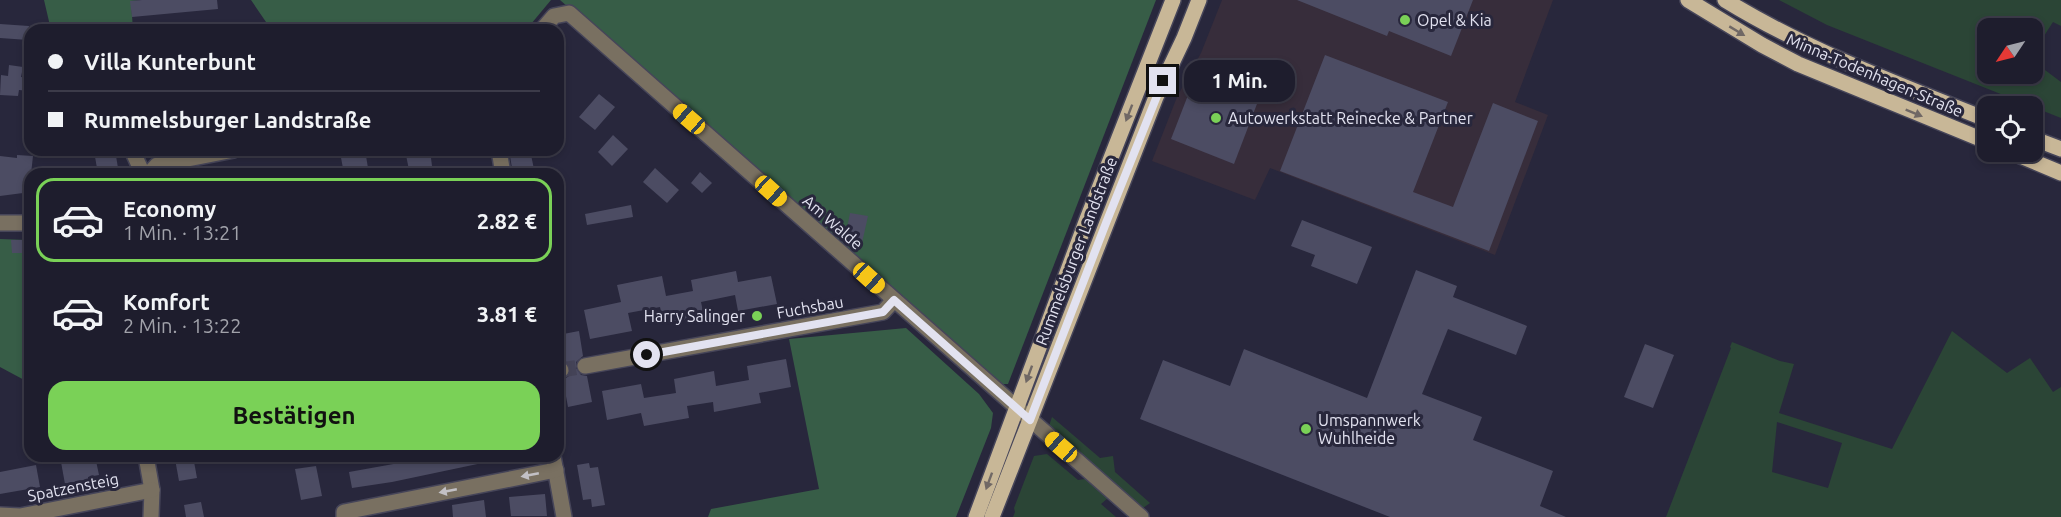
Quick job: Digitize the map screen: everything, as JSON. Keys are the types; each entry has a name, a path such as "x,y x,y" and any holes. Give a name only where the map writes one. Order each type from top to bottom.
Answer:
{"main road":[{"name":"Rummelsburger Landstraße","path":"976,517 1087,219 1173,0"},
{"name":"Rummelsburger Landstraße","path":"992,517 1156,96 1184,38 1199,0"},
{"name":"Minna-Todenhagen-Straße","path":"1688,0 1798,64 1977,137"},
{"name":"Minna-Todenhagen-Straße","path":"1725,0 1802,43 1847,64 1977,116"},
{"path":"2043,142 2061,149"},
{"path":"2035,162 2061,173"}],"street":[{"name":"Am Walde","path":"547,24 554,16 569,13 1141,517"},
{"path":"154,168 157,165 203,156"},
{"path":"0,223 24,223"},
{"name":"Fuchsbau","path":"585,366 883,312 894,300"},
{"path":"147,462 152,490 151,517"},
{"path":"344,517 344,512 554,463 564,517"},
{"name":"Spatzensteig","path":"0,515 20,516 152,490"}],"shaded area":[{"path":"1222,0 1553,0 1515,102 1548,115 1495,255 1270,168 1255,200 1152,161 1177,97 1201,53"}],"green space":[{"path":"44,0 140,0 131,1 133,24 50,24"},
{"path":"251,0 551,0 531,24 266,24"},
{"path":"560,0 1156,0 1008,384 1000,384"},
{"path":"1779,0 2061,0 2061,26 2053,22 2043,38 2043,18 1977,18 1977,84 2043,84 2043,68 2061,82 2061,118 2043,111 2043,96 2006,96 1827,25"},
{"path":"0,239 24,240 24,380 0,367"},
{"path":"906,328 979,394 993,413 991,428 956,517 708,517 711,509 819,489 789,339"},
{"path":"1952,331 2007,373 2030,358 2053,392 2061,387 2061,517 1666,517 1732,342 1780,361 1794,364 1779,413 1892,449","holes":["1777,422 1842,443 1828,488 1772,472"]},
{"path":"1052,417 1100,458 1113,456 1115,472 1150,503 1143,508 1049,426"},
{"path":"1047,454 1078,480 1085,479 1108,498 1101,504 1116,517 1013,517 1014,508 1034,456"}],"building":[{"path":"217,0 218,9 132,17 130,1"},
{"name":"Opel & Kia","path":"1297,0 1473,0 1451,56 1389,31 1387,36"},
{"path":"0,24 24,26 24,40 0,38"},
{"path":"1325,55 1448,102 1413,192 1453,207 1493,103 1538,121 1489,251 1280,171"},
{"path":"9,65 23,67 21,77 24,77 24,90 19,90 18,96 0,95 1,75 8,76"},
{"name":"Autowerkstatt Reinecke & Partner","path":"1197,72 1260,96 1234,164 1171,139"},
{"path":"599,94 615,107 595,130 579,117"},
{"path":"613,135 628,149 612,166 598,152"},
{"path":"17,155 33,156 32,168 24,168 24,192 0,196 0,156 17,158"},
{"path":"95,156 116,156 118,168 97,168"},
{"path":"341,156 366,156 368,168 343,168"},
{"path":"406,156 431,156 432,166 409,168"},
{"path":"510,156 531,156 534,168 512,168"},
{"path":"655,168 679,190 667,203 643,182"},
{"path":"700,172 712,183 702,193 691,183"},
{"path":"631,205 633,217 587,225 585,214"},
{"path":"850,213 868,216 862,243 845,239"},
{"path":"1302,220 1372,247 1357,284 1311,266 1315,255 1291,246"},
{"path":"11,240 24,240 24,253 12,253"},
{"name":"Umspannwerk Wuhlheide","path":"1416,270 1457,286 1453,297 1527,326 1516,355 1448,329 1422,394 1482,417 1473,440 1553,471 1540,506 1566,517 1390,517 1140,419 1163,360 1230,386 1244,349 1367,398"},
{"path":"736,271 738,282 771,276 777,304 738,311 735,295 701,302 704,316 664,324 660,307 628,313 632,331 590,339 584,310 621,302 617,285 662,276 666,296 693,291 691,280"},
{"path":"579,331 583,356 576,362 576,368 581,375 587,376 592,402 568,407 564,379 569,376 570,368 567,362 564,362 564,334"},
{"path":"1645,344 1674,355 1653,408 1624,397"},
{"path":"786,359 791,387 759,393 761,403 714,412 713,402 687,406 689,418 644,426 641,413 607,420 602,391 641,384 644,398 676,393 674,379 714,371 716,386 749,380 747,366"},
{"path":"61,462 96,462 99,475 65,484"},
{"path":"176,462 194,462 197,478 179,481"},
{"path":"405,462 487,462 352,488 349,472"},
{"path":"589,463 590,468 598,467 605,505 592,507 591,499 583,500 577,465"},
{"path":"36,465 40,487 0,494 0,472"},
{"path":"316,466 322,496 301,500 295,469"},
{"path":"545,494 547,516 511,516 509,497"},
{"path":"484,500 486,517 453,517 452,505"},
{"path":"201,502 204,517 186,517 184,505"}],"tunnel":[{"path":"564,370 585,366"}],"place":[{"name":"Opel & Kia","path":"1405,20"},
{"name":"Autowerkstatt Reinecke & Partner","path":"1216,118"},
{"name":"Harry Salinger","path":"757,316"},
{"name":"Umspannwerk Wuhlheide","path":"1306,429"}],"route":[{"path":"647,355 883,312 894,300 1030,420 1163,81"}]}
